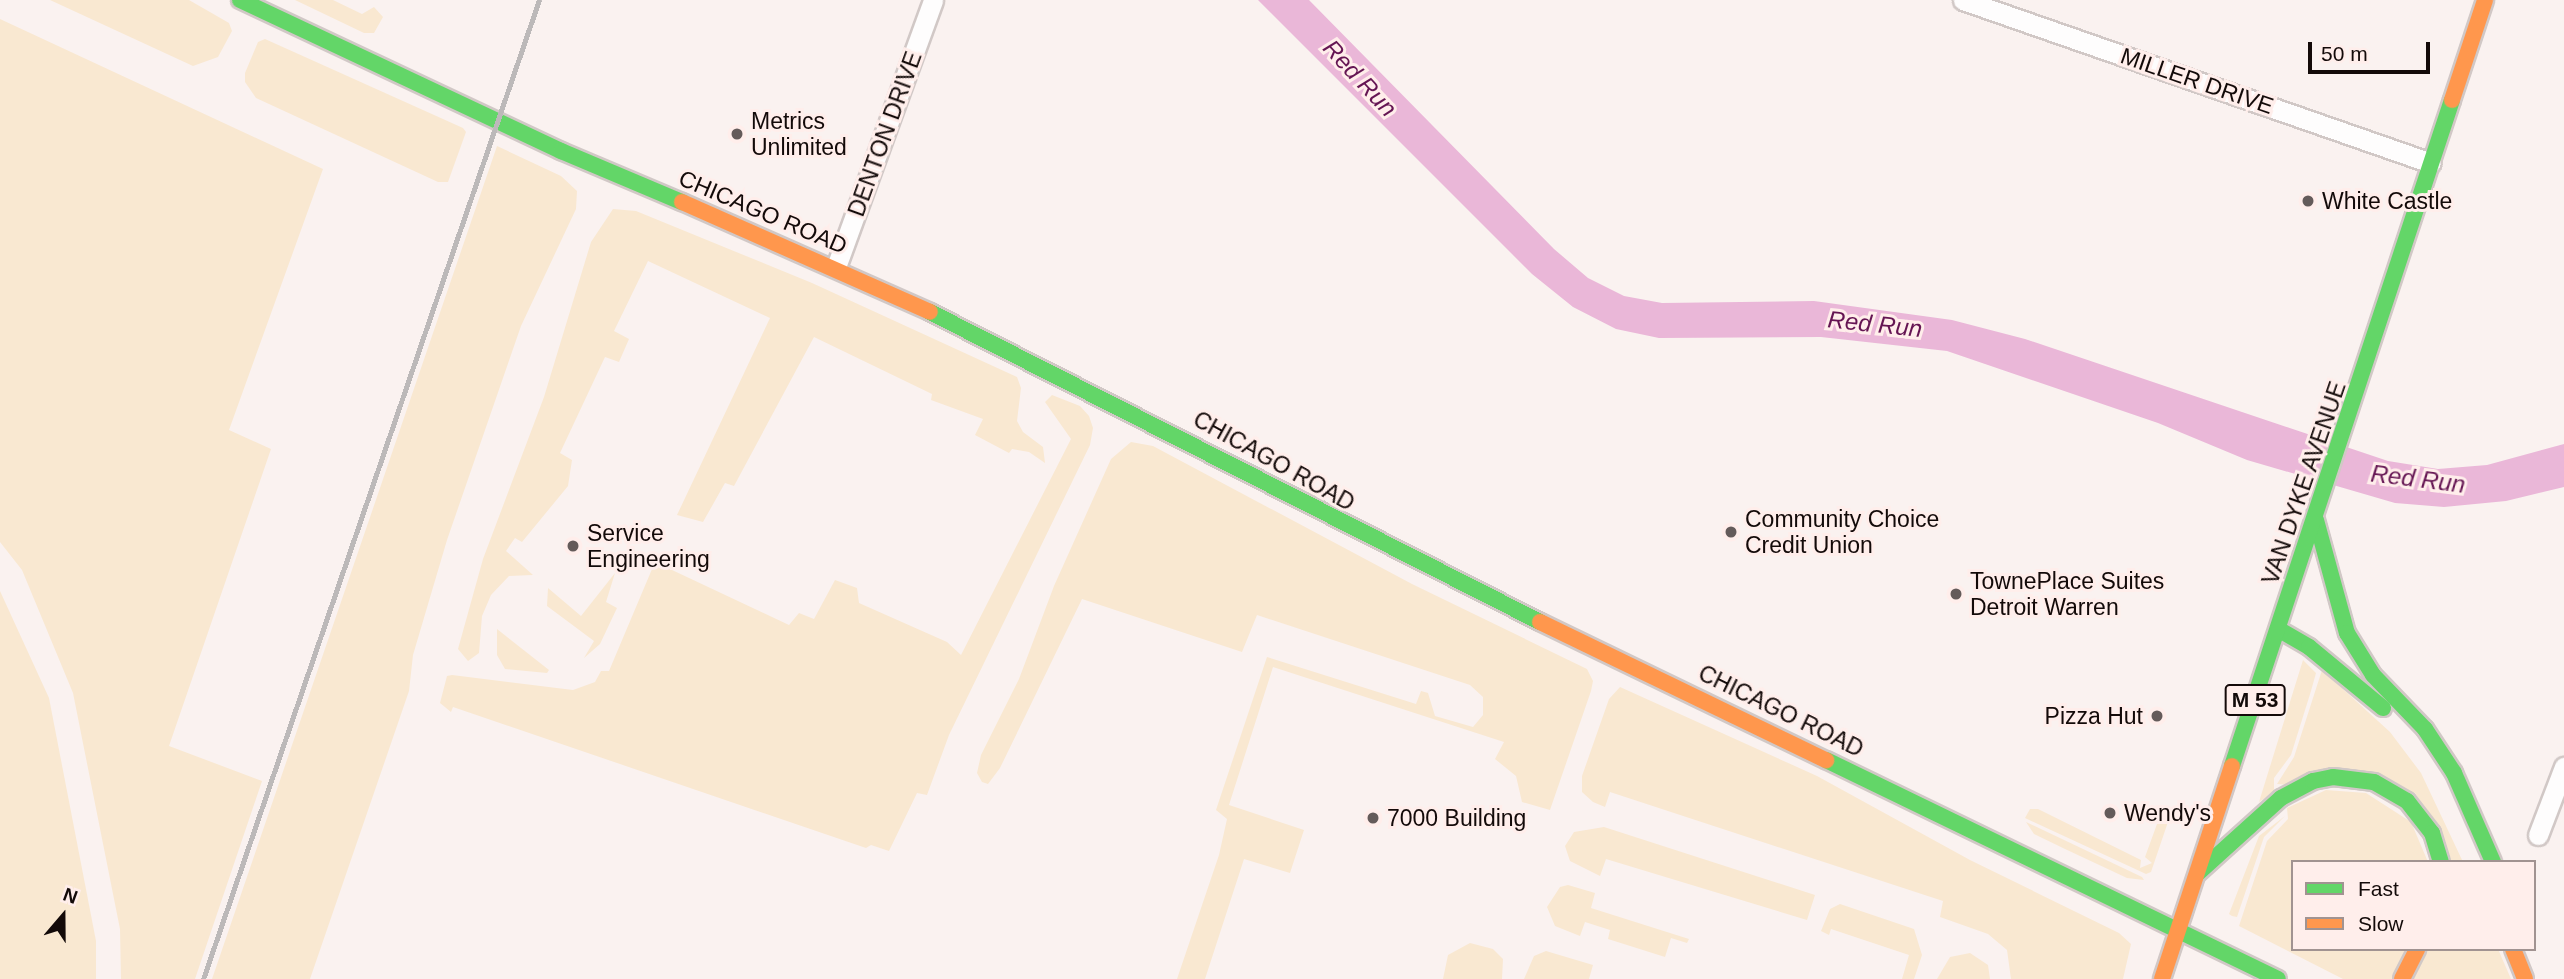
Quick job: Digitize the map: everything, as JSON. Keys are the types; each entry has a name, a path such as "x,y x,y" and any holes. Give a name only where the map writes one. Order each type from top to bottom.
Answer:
{"main road":[{"name":"CHICAGO ROAD","path":"240,0 608,172 836,267 1127,407 1407,557 2278,979"},
{"name":"VAN DYKE AVENUE","path":"2162,979 2354,407 2430,163 2485,0"},
{"path":"2316,520 2347,633 2373,675 2425,729 2447,761 2492,860"},
{"path":"2278,629 2325,659 2415,741 2448,795 2476,860"},
{"path":"2197,874 2281,798 2313,781 2333,777 2374,782 2406,801 2432,833 2440,860"},
{"path":"2402,979 2416,951"},
{"path":"2514,951 2525,979"},
{"path":"2530,951 2541,979"}],"street":[{"name":"DENTON DRIVE","path":"836,267 933,0"},
{"name":"MILLER DRIVE","path":"1963,0 2430,163"},
{"path":"2538,835 2564,766"}],"shaded area":[{"path":"50,0 189,0 229,23 232,31 218,57 193,66"},
{"path":"295,0 333,0 362,14 374,7 383,17 374,33 364,33"},
{"path":"0,19 323,169 229,430 271,449 169,746 262,781 195,979 121,979 120,929 73,693 22,570 0,542"},
{"path":"265,39 463,128 466,132 448,182 438,182 256,98 245,82 245,73 258,42"},
{"path":"497,146 561,176 577,191 576,209 521,326 447,540 413,655 409,691 310,979 212,979"},
{"path":"613,209 636,211 812,283 1017,377 1021,388 1017,421 1023,432 1043,447 1045,463 1029,452 1012,449 1009,453 975,435 983,419 931,400 932,394 814,337 734,486 725,483 703,522 677,515 770,318 648,261 614,331 629,339 619,362 605,357 560,453 572,460 568,486 522,542 515,538 506,551 533,575 509,576 491,595 482,616 479,653 468,661 458,649 483,559 544,397 591,242"},
{"path":"1052,395 1080,406 1089,416 1093,428 1090,445 949,735 927,795 917,793 889,851 871,845 866,848 453,707 451,712 440,703 447,676 452,675 573,690 595,682 601,671 609,671 655,562 789,625 799,613 814,619 835,580 857,588 859,603 947,642 961,655 1071,439 1045,402"},
{"path":"1131,442 1153,446 1412,584 1587,669 1593,681 1591,691 1550,810 1522,802 1516,776 1495,759 1504,742 1273,667 1229,805 1304,830 1290,873 1244,859 1205,979 1177,979 1219,855 1227,819 1216,810 1267,657 1416,704 1421,691 1428,693 1435,716 1473,727 1483,715 1483,697 1470,685 1257,615 1242,652 1082,599 1000,768 988,784 982,782 977,773 981,755 1019,679 1054,586 1111,459"},
{"path":"615,573 606,602 617,608 600,644 584,658 594,641 547,606 548,588 581,616"},
{"path":"0,591 49,698 96,941 96,979 0,979"},
{"path":"497,629 549,670 547,673 505,669 497,655"},
{"path":"2303,660 2316,673 2311,691 2291,755 2274,778 2274,792 2259,802"},
{"path":"2322,670 2390,732 2421,773 2462,860 2450,860 2415,793 2277,784 2294,757"},
{"path":"1620,687 1817,776 1970,860 2119,933 2131,944 2123,979 2011,979 2007,950 1988,934 1940,917 1943,901 1610,792 1605,807 1593,802 1582,792 1582,776 1609,699"},
{"path":"2326,790 2366,793 2411,822 2427,860 2291,860 2291,951 2407,951 2393,979 2343,979 2239,926 2267,841 2288,819 2287,808"},
{"path":"2030,809 2038,809 2141,860 2140,868 2152,863 2145,857 2157,824 2169,819 2151,872 2146,874 2025,818"},
{"path":"2285,816 2264,837 2237,917 2232,916 2229,914 2259,836"},
{"path":"2026,822 2144,880 2127,878 2034,834"},
{"path":"1604,827 1815,895 1807,920 1606,859 1600,876 1570,861 1565,846 1574,832"},
{"path":"1568,885 1595,893 1591,908 1689,939 1687,943 1671,938 1665,957 1608,939 1610,930 1585,922 1580,936 1555,926 1547,907 1560,887"},
{"path":"1840,904 1914,929 1922,955 1914,979 1902,979 1909,955 1831,929 1829,935 1821,931 1830,909"},
{"path":"1470,943 1493,949 1503,959 1502,979 1443,979 1448,955"},
{"path":"1546,951 1593,965 1589,979 1524,979 1534,956"},
{"path":"2424,951 2499,951 2511,979 2410,979"},
{"path":"1970,953 1988,965 1990,979 1937,979 1950,957"}],"water":[{"name":"Red Run","path":"1258,0 1309,0 1554,249 1588,278 1624,296 1662,303 1814,301 1952,320 2025,339 2388,461 2438,469 2487,465 2564,444 2564,487 2506,501 2444,507 2395,503 2247,460 2158,423 1947,351 1821,337 1659,338 1616,329 1573,307 1532,274"}],"railway":[{"path":"203,979 539,0"}],"traffic: fast":[{"path":"240,0 561,151 682,202"},
{"path":"2232,766 2452,100"},
{"path":"930,312 1540,622"},
{"path":"2316,520 2347,633 2373,675 2425,729 2454,773 2492,860"},
{"path":"2278,629 2309,647 2383,708"},
{"path":"1826,760 2278,979"},
{"path":"2198,873 2281,798 2313,781 2333,777 2374,782 2407,801 2432,833 2440,860"}],"traffic: slow":[{"path":"2452,100 2485,0"},
{"path":"682,202 930,312"},
{"path":"1540,622 1826,760"},
{"path":"2162,979 2232,766"},
{"path":"2402,979 2416,951"},
{"path":"2514,951 2525,979"}],"place":[{"name":"Metrics Unlimited","path":"737,134"},
{"name":"White Castle","path":"2308,201"},
{"name":"Community Choice Credit Union","path":"1731,532"},
{"name":"Service Engineering","path":"573,546"},
{"name":"TownePlace Suites Detroit Warren","path":"1956,594"},
{"name":"Pizza Hut","path":"2157,716"},
{"name":"Wendy's","path":"2110,813"},
{"name":"7000 Building","path":"1373,818"}]}
